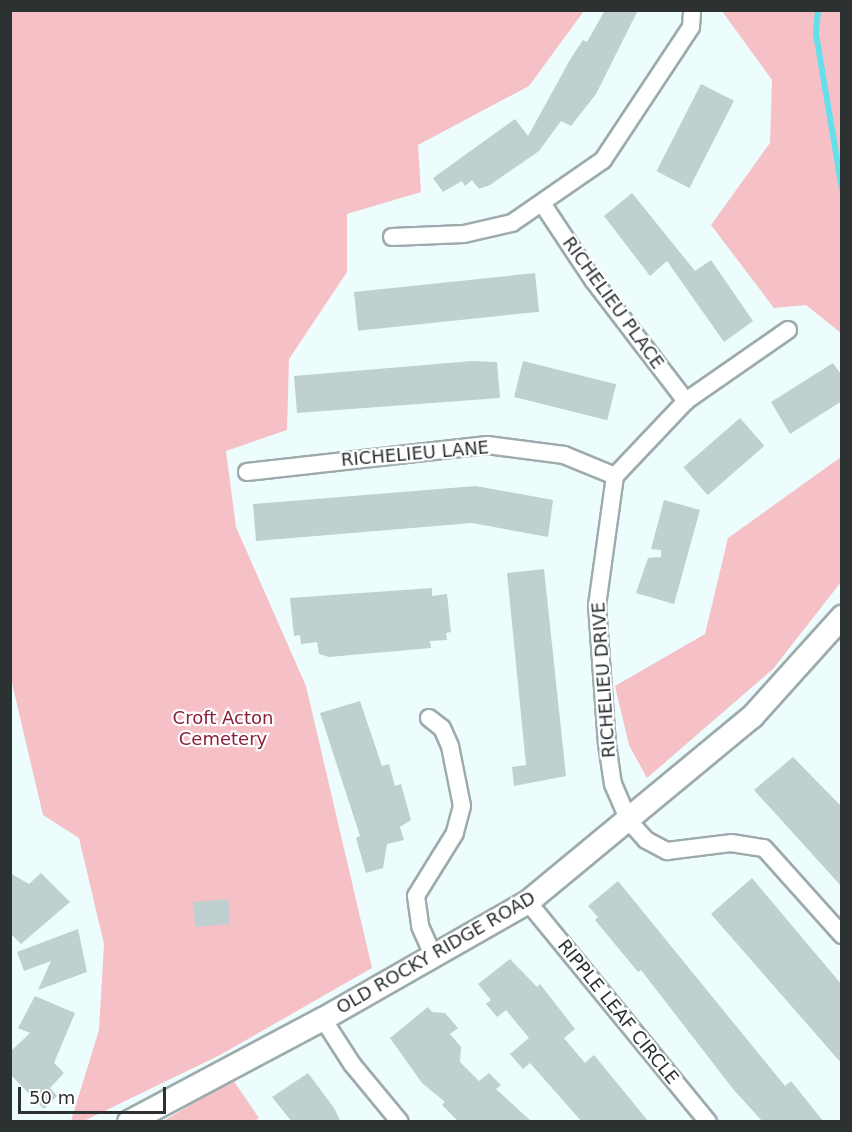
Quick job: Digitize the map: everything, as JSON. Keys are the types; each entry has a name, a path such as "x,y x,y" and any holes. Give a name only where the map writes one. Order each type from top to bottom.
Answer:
{"street":[{"path":"392,237 488,231 512,223 603,160 691,27 692,12"},
{"name":"RICHELIEU PLACE","path":"542,203 593,280 686,401"},
{"path":"615,476 686,401 788,330"},
{"name":"RICHELIEU LANE","path":"248,472 487,445 564,455 615,476"},
{"name":"RICHELIEU DRIVE","path":"615,476 597,605 607,744 613,784 629,820 646,840 667,851 731,843 764,848 842,935"},
{"name":"OLD ROCKY RIDGE ROAD","path":"129,1122 323,1019 528,902 752,717 842,617"},
{"path":"429,718 442,728 450,746 462,806 455,833 416,897 420,926 434,957"},
{"name":"RIPPLE LEAF CIRCLE","path":"528,902 708,1122"},
{"path":"323,1019 352,1064 400,1122"}],"green space":[{"name":"Croft Acton Cemetery","path":"10,11 584,11 529,86 418,145 421,192 347,214 347,272 289,359 287,430 226,451 236,527 306,686 372,968 220,1055 84,1121 71,1121 99,1030 104,944 79,838 43,815 11,679"},
{"path":"722,11 841,11 841,333 806,305 774,308 711,225 770,143 772,80"},
{"path":"841,457 841,582 773,669 647,778 629,745 615,686 705,634 728,538"},
{"path":"233,1080 259,1118 255,1121 163,1121"}],"building":[{"path":"605,10 638,10 596,94 571,126 561,121 539,151 490,185 479,189 472,180 465,186 462,181 443,192 433,178 515,119 528,136 571,58 583,40 587,42"},
{"path":"701,84 734,101 689,188 657,171"},
{"path":"632,193 695,271 711,260 753,321 724,342 667,261 650,276 604,216"},
{"path":"535,273 539,312 358,331 354,292"},
{"path":"472,361 497,362 500,398 297,413 294,376"},
{"path":"523,361 616,384 607,420 514,397"},
{"path":"833,363 842,376 842,401 790,434 771,402"},
{"path":"740,418 764,446 708,495 683,467"},
{"path":"476,486 553,500 548,537 472,523 256,541 253,504"},
{"path":"664,500 700,510 674,604 636,593 648,558 661,557 661,550 651,549"},
{"path":"544,569 566,776 514,786 512,767 526,765 507,573"},
{"path":"432,588 432,596 447,594 451,632 446,633 447,640 430,641 431,648 329,657 319,654 317,642 301,644 300,635 294,636 290,598"},
{"path":"360,701 382,766 389,764 395,786 401,784 411,820 400,827 404,840 387,844 383,868 366,873 356,838 360,836 320,713"},
{"path":"793,757 842,807 842,887 754,790"},
{"path":"10,873 29,884 41,873 70,902 21,944 10,933"},
{"path":"752,878 842,985 842,1064 711,914"},
{"path":"618,881 785,1086 791,1081 824,1122 763,1122 733,1089 641,970 638,972 595,920 598,917 588,906"},
{"path":"228,899 230,924 195,927 193,902"},
{"path":"78,929 87,972 38,990 51,961 24,971 17,952"},
{"path":"510,959 537,987 540,984 575,1029 564,1038 585,1063 594,1055 649,1122 582,1122 530,1063 523,1069 510,1054 529,1038 506,1010 497,1017 486,1004 491,1000 478,984"},
{"path":"35,996 75,1013 54,1063 64,1073 50,1088 57,1096 44,1109 10,1074 10,1052 30,1033 18,1028"},
{"path":"428,1007 432,1012 445,1013 458,1028 450,1034 461,1047 460,1062 479,1081 489,1073 501,1085 496,1089 532,1122 459,1122 442,1105 445,1102 422,1083 390,1038"},
{"path":"308,1073 334,1108 341,1122 292,1122 272,1097"}],"waterway":[{"path":"818,10 816,34 842,190"}]}
